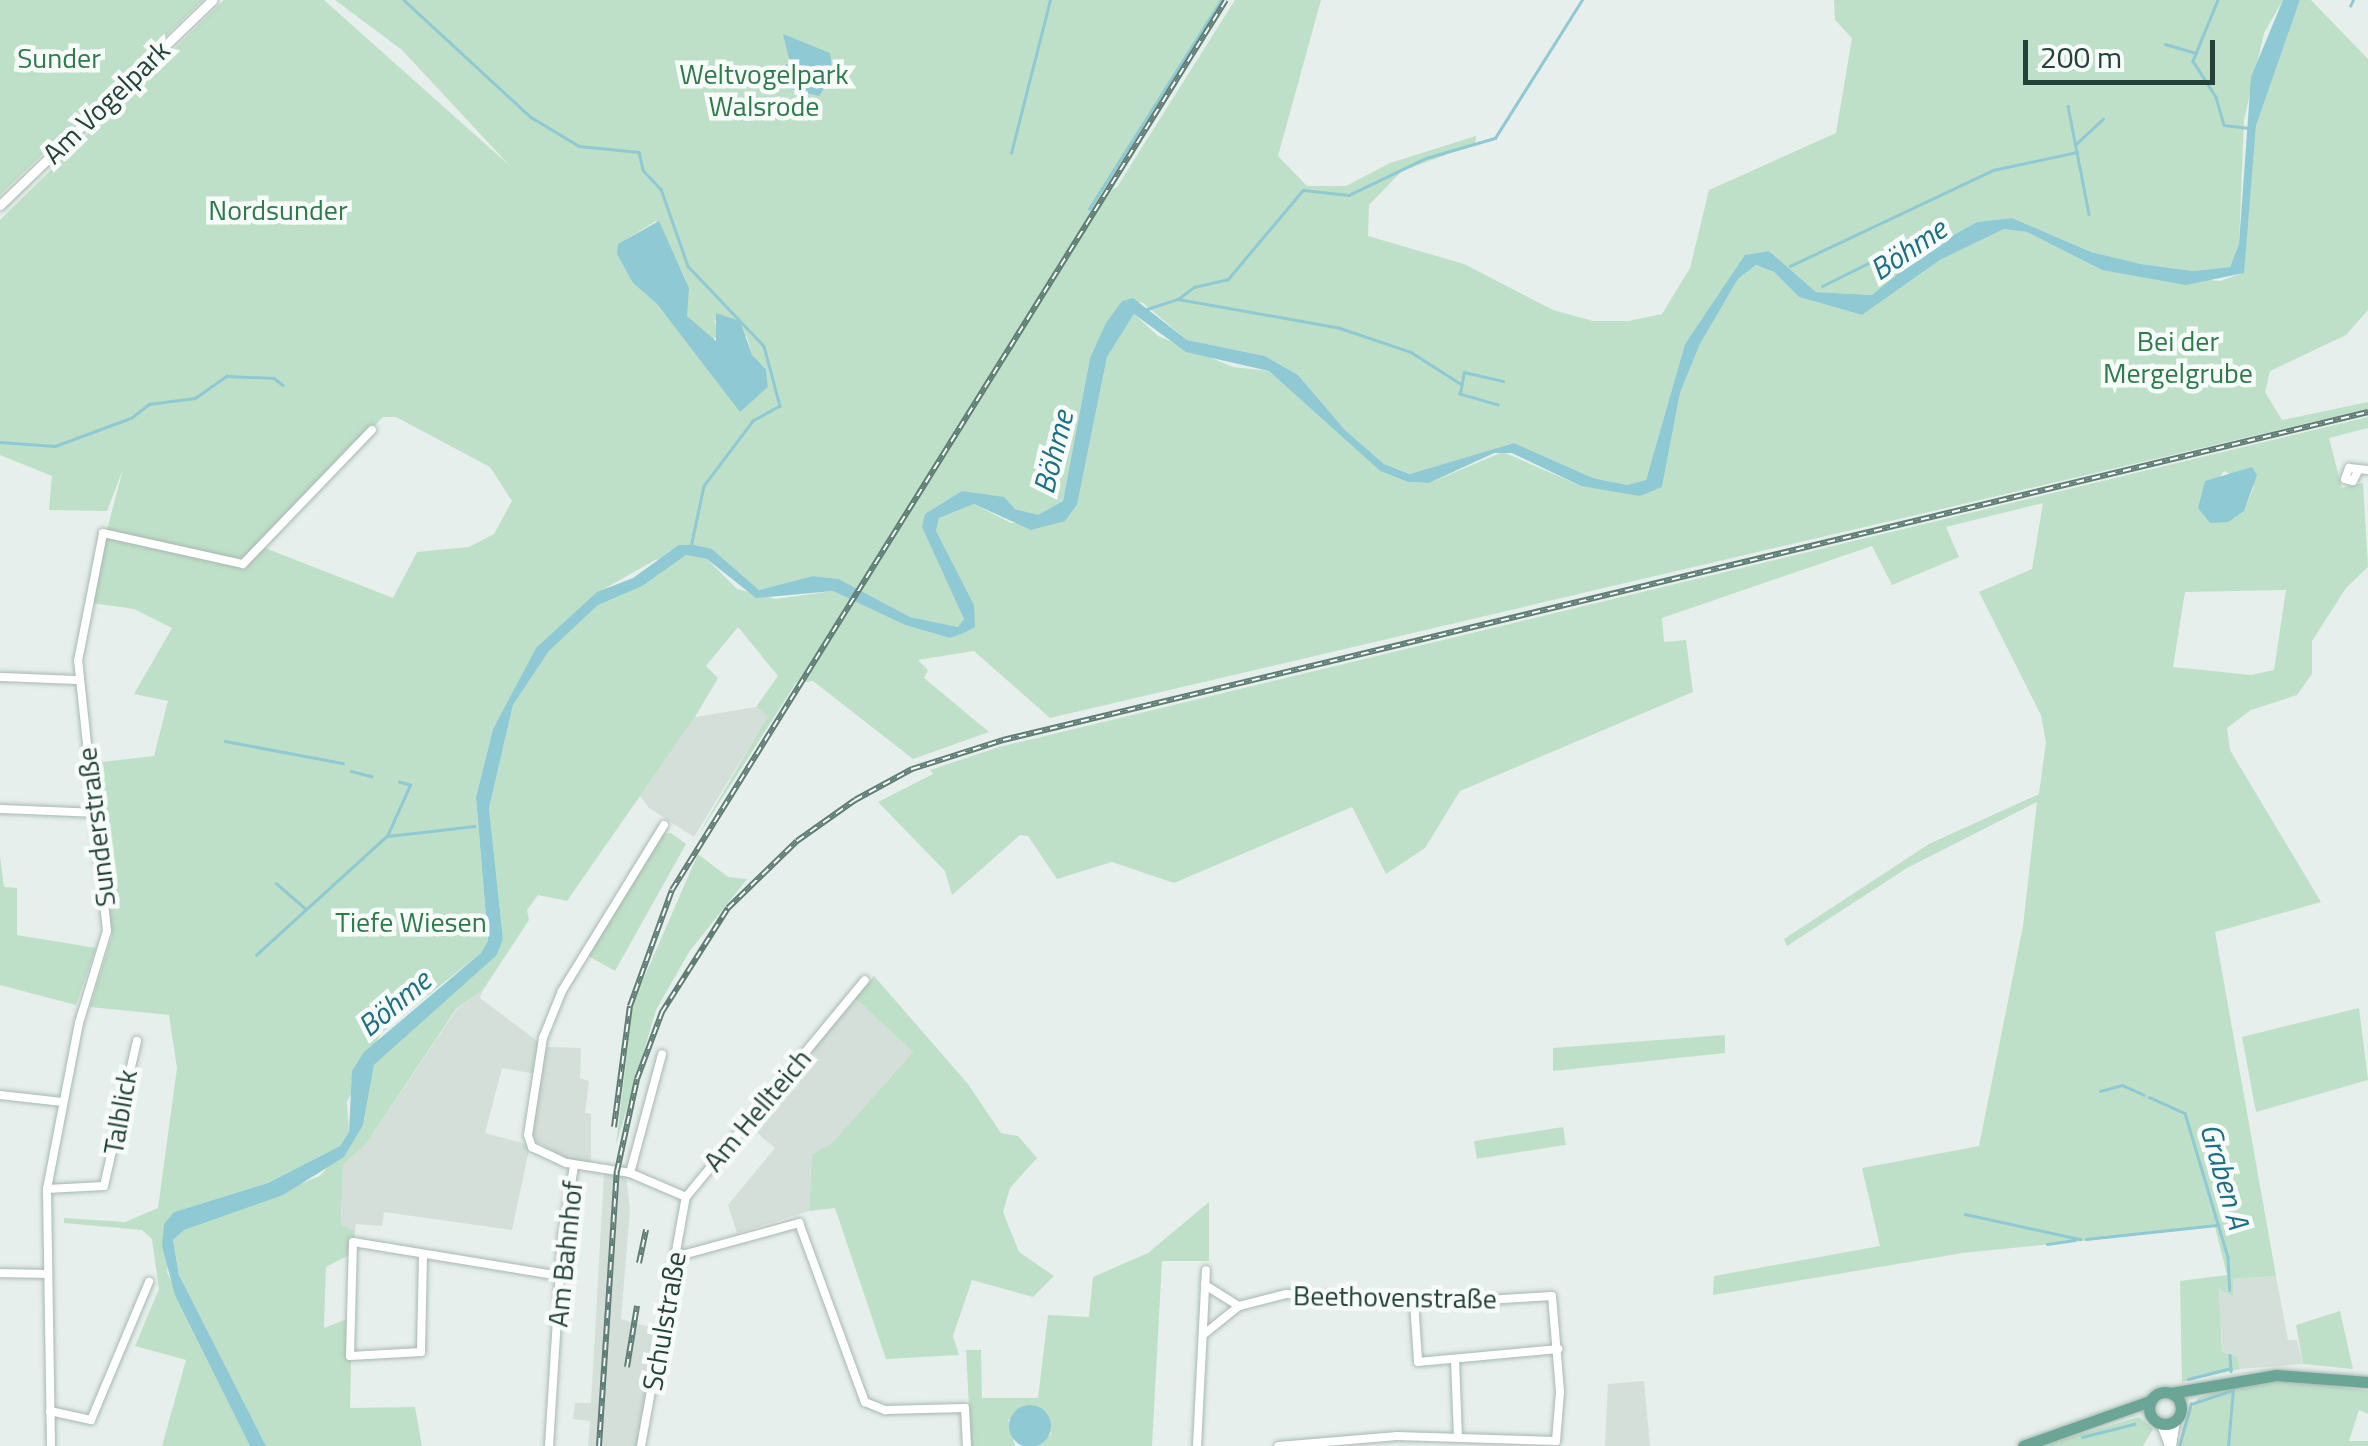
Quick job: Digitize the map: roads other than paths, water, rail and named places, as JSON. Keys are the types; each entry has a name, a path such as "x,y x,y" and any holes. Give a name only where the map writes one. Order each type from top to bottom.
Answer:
{"main road":[{"path":"2022,1446 2124,1412 2150,1408 2171,1393 2216,1383 2294,1374 2368,1382"},
{"path":"2170,1446 2169,1422 2181,1404 2216,1383"},
{"path":"2171,1393 2181,1404"},
{"path":"2150,1408 2169,1422"}],"street":[{"name":"Am Vogelpark","path":"0,205 212,0"},
{"name":"Sunderstraße","path":"51,1446 47,1188 63,1102 108,931 79,680 79,646 104,532 242,564 372,430"},
{"path":"2357,473 2368,470"},
{"path":"0,678 79,680"},
{"path":"0,809 94,813"},
{"name":"Am Bahnhof","path":"549,1446 560,1276 574,1166 528,1142 544,1038 567,982 664,824"},
{"name":"Am Hellteich","path":"574,1166 630,1173 686,1196 865,980"},
{"name":"Talblick","path":"47,1188 104,1186 137,1041"},
{"path":"630,1173 662,1054"},
{"path":"0,1094 63,1102"},
{"name":"Schulstraße","path":"641,1446 686,1196"},
{"path":"676,1257 798,1223 865,1402 884,1410 965,1408 967,1446"},
{"path":"423,1255 422,1352 350,1356 353,1242 560,1276"},
{"path":"1197,1446 1206,1270"},
{"path":"0,1273 46,1274"},
{"path":"50,1411 91,1420 150,1282"},
{"path":"1205,1285 1239,1306"},
{"name":"Beethovenstraße","path":"1202,1336 1239,1306 1310,1292 1414,1301 1552,1296 1558,1349"},
{"path":"1278,1446 1458,1437 1556,1441 1558,1349 1418,1362 1414,1301"},
{"path":"1455,1360 1458,1437"}],"water":[{"path":"2283,0 2300,0 2256,126 2244,273 2186,285 2102,270 2027,232 2004,229 1940,260 1862,315 1799,297 1774,272 1756,265 1738,279 1700,344 1680,393 1662,487 1640,496 1581,486 1512,453 1494,453 1429,483 1408,482 1380,471 1269,371 1186,352 1134,314 1107,357 1077,505 1065,521 1031,530 974,504 939,518 936,531 974,605 975,627 964,633 950,638 905,625 833,591 756,598 707,559 686,555 642,586 598,605 549,651 513,705 489,808 503,939 497,955 374,1065 363,1125 344,1157 283,1195 184,1230 173,1240 179,1275 266,1446 250,1446 175,1295 162,1246 164,1224 174,1212 268,1183 340,1146 349,1132 352,1071 364,1052 481,953 488,941 476,797 493,729 536,648 597,592 633,578 679,545 694,545 712,549 759,590 813,576 839,579 910,617 958,627 964,619 922,527 925,514 962,491 1004,497 1015,509 1038,515 1063,501 1090,358 1106,323 1122,301 1133,298 1187,340 1265,356 1298,375 1345,430 1384,464 1410,474 1514,443 1593,478 1627,485 1646,480 1685,344 1745,255 1769,251 1816,292 1872,295 1928,249 1977,222 2012,218 2091,252 2141,264 2193,271 2230,267 2239,244 2251,77"},
{"path":"783,34 830,53 833,75 819,96 754,80 790,63"},
{"path":"659,221 689,288 687,316 716,341 716,313 740,321 752,355 766,369 768,387 740,412 657,304 633,283 617,254 618,244"},
{"path":"2252,467 2257,475 2244,511 2228,522 2210,523 2198,508 2205,481"},
{"path":"1030,1405 1045,1411 1051,1426 1045,1441 1030,1447 1015,1441 1009,1426 1015,1411"}],"waterway":[{"path":"404,0 531,117 579,146 639,152 643,170 661,189 688,266 764,346 780,406 753,421 704,486 691,547"},
{"path":"1011,153 1050,0"},
{"path":"1089,209 1221,0"},
{"path":"1178,299 1194,287 1228,279 1303,190 1349,195 1426,158 1495,138 1582,0"},
{"path":"2218,0 2193,61 2216,97 2224,125 2247,128"},
{"path":"2350,6 2353,0"},
{"path":"2165,44 2196,53"},
{"path":"2068,106 2089,214"},
{"path":"2075,145 2103,119"},
{"name":"Böhme","path":"1790,266 1993,170 2077,152"},
{"name":"Böhme","path":"1822,286 1901,247"},
{"path":"1147,309 1178,299 1340,328 1411,352 1461,384"},
{"path":"1498,405 1460,394 1464,372 1503,381"},
{"path":"131,418 149,404 195,398 227,376 274,378 283,385"},
{"path":"0,442 55,446 128,419"},
{"path":"225,741 343,763"},
{"path":"351,771 371,776"},
{"path":"256,955 387,836 410,785 399,782"},
{"path":"388,836 474,826"},
{"path":"276,883 305,908"},
{"name":"Graben A","path":"2100,1091 2122,1085 2144,1095"},
{"name":"Graben A","path":"2149,1097 2185,1113 2228,1257 2230,1290"},
{"path":"1965,1214 2080,1239"},
{"path":"2086,1239 2218,1225"},
{"path":"2047,1244 2075,1240"},
{"name":"Graben A","path":"2230,1355 2231,1371"},
{"path":"2188,1379 2231,1368"},
{"name":"Graben A","path":"2228,1446 2233,1389"},
{"path":"2179,1446 2191,1404 2233,1390"},
{"path":"2082,1437 2134,1424"}],"railway":[{"path":"614,1127 630,1006 672,890 1226,0"},
{"path":"599,1446 617,1171 637,1079 662,1012 728,908 797,841 855,800 912,769 1003,740 2368,412"},
{"path":"639,1263 646,1230"},
{"path":"627,1367 637,1306"}],"park label":[{"name":"Sunder","path":"59,58"},
{"name":"Weltvogelpark Walsrode","path":"764,90"},
{"name":"Nordsunder","path":"278,210"},
{"name":"Bei der Mergelgrube","path":"2178,357"},
{"name":"Tiefe Wiesen","path":"411,922"}]}
